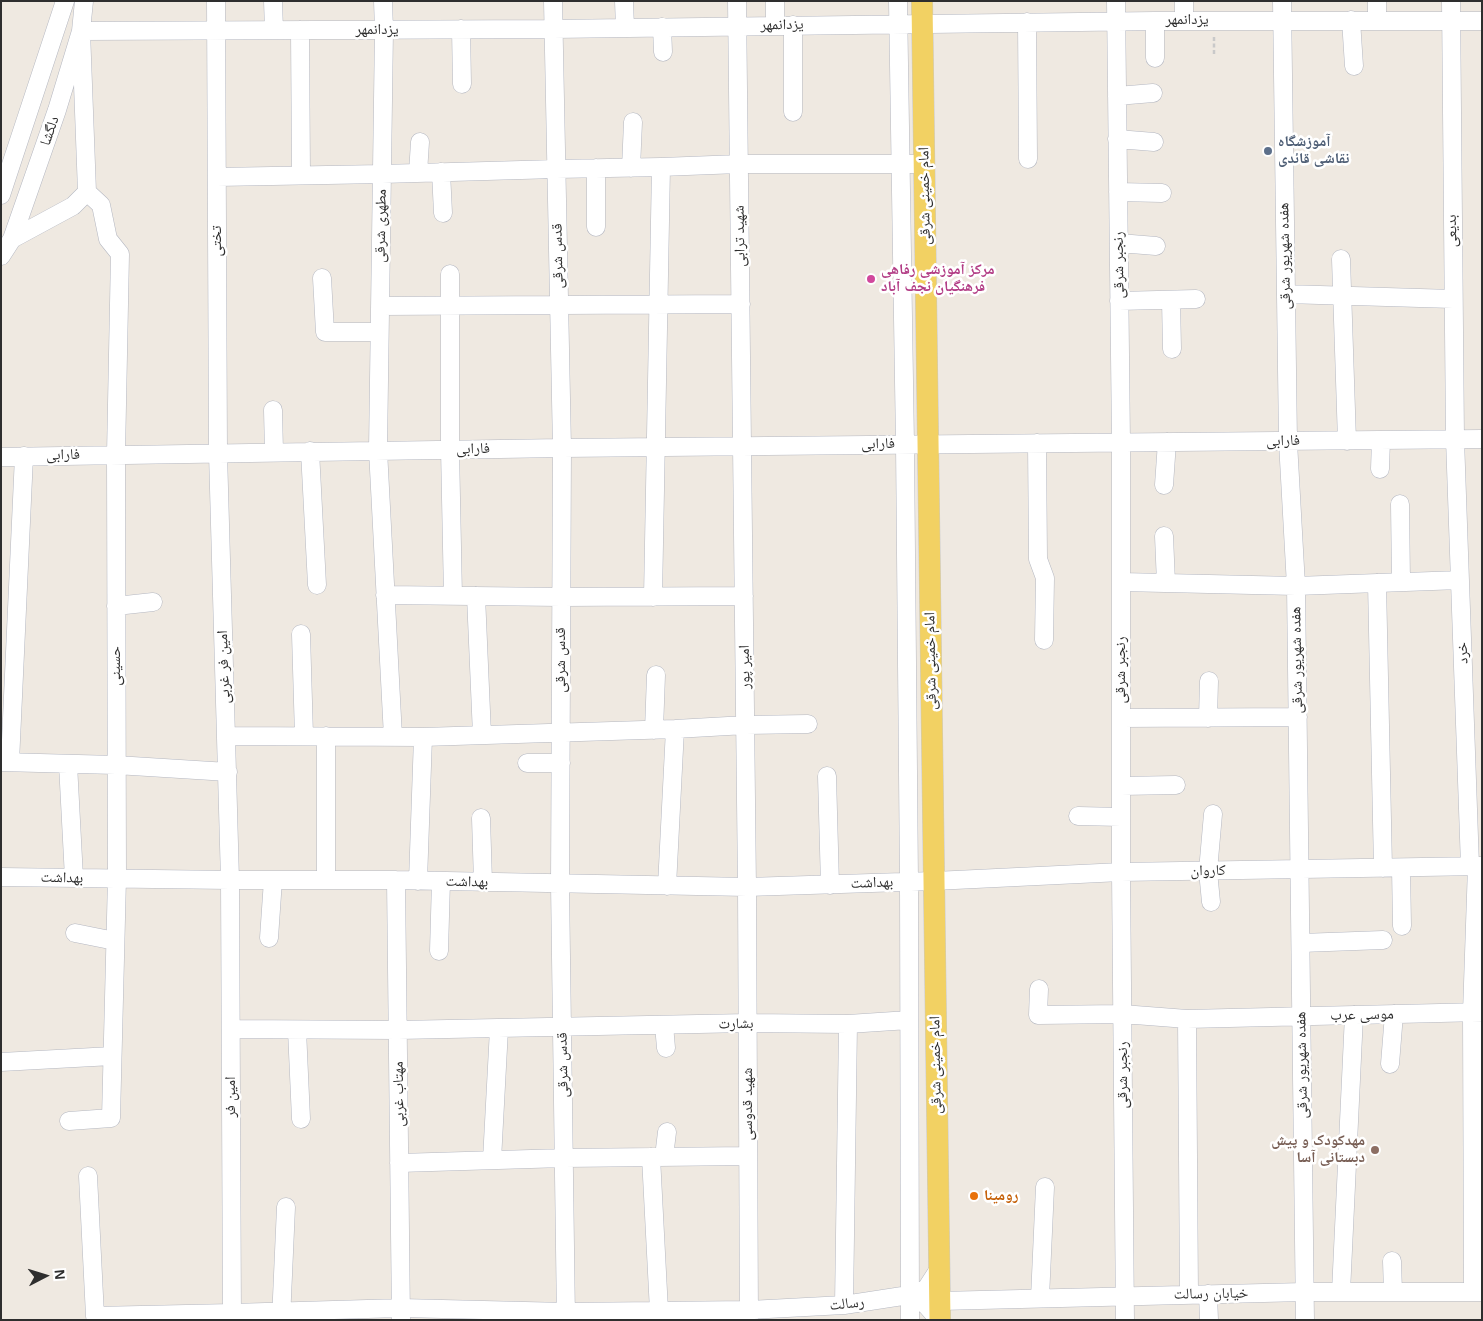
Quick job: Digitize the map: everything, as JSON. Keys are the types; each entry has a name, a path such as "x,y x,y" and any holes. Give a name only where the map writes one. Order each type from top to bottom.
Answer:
{"main road":[{"name":"امام خمینی شرقی","path":"922,1 939,1313"}],"street":[{"name":"دلگشا","path":"1,256 12,239 57,110 81,31 84,1"},
{"name":"تختی","path":"216,1 218,453"},
{"path":"273,1 274,30"},
{"name":"مطهری شرقی","path":"383,1 378,450 392,737"},
{"name":"قدس شرقی","path":"553,1 562,448 560,884 566,1316"},
{"path":"624,1 625,28"},
{"name":"شهید ترابی","path":"737,1 743,446"},
{"path":"775,1 775,25"},
{"path":"898,1 909,882 910,1320"},
{"name":"رنجبر شرقی","path":"1116,1 1121,442 1121,872 1125,1320"},
{"path":"1184,1 1184,20"},
{"name":"هفده شهریور شرقی","path":"1282,1 1288,442 1296,586 1305,1320"},
{"path":"1377,1 1377,21"},
{"name":"بدیعی","path":"1451,1 1455,439"},
{"name":"دلگشا","path":"1,196 60,2"},
{"name":"یزدانمهر","path":"81,31 553,29 1155,20 1482,21"},
{"path":"1155,20 1155,58"},
{"path":"1351,20 1354,66"},
{"path":"1027,22 1028,158"},
{"path":"792,112 793,25"},
{"path":"662,27 663,52"},
{"path":"461,29 462,84"},
{"path":"300,30 301,175"},
{"path":"12,239 73,206 87,192 81,31"},
{"path":"1117,96 1153,93"},
{"path":"631,168 633,122"},
{"path":"1117,140 1154,142"},
{"path":"418,173 420,142"},
{"path":"217,177 739,164 925,164"},
{"path":"653,597 660,167"},
{"path":"596,168 596,227"},
{"path":"441,172 443,213"},
{"name":"حسینی","path":"69,1121 111,1118 117,878 116,454 120,254 108,240 101,205 87,192"},
{"path":"1118,192 1162,193"},
{"path":"1119,243 1156,246"},
{"path":"1341,259 1347,441"},
{"path":"450,274 450,449 453,596"},
{"path":"322,278 325,332 379,332"},
{"path":"1286,294 1453,299"},
{"path":"1120,301 1196,299"},
{"path":"1171,300 1172,349"},
{"path":"380,306 658,306 741,304"},
{"path":"273,410 274,452"},
{"name":"خرد","path":"1455,439 1460,580 1473,711 1476,866 1477,1292"},
{"name":"فارابی","path":"1,457 655,446 1482,439"},
{"path":"1380,469 1381,440"},
{"path":"1164,485 1167,442"},
{"path":"1037,443 1038,559 1044,578 1044,640"},
{"name":"امیر پور","path":"743,446 747,887"},
{"path":"310,451 317,585"},
{"name":"امین فر غربی","path":"218,453 230,880"},
{"path":"24,456 5,762 116,765 228,772"},
{"path":"1400,504 1401,582"},
{"path":"1164,536 1166,583"},
{"path":"1121,582 1296,586 1460,580"},
{"path":"1377,583 1383,868"},
{"path":"385,595 561,597 744,596"},
{"path":"476,596 482,735"},
{"path":"116,606 153,602"},
{"path":"301,634 304,736"},
{"path":"654,730 656,675"},
{"path":"1208,718 1209,681"},
{"path":"1121,718 1298,717"},
{"path":"226,736 423,737 808,724"},
{"path":"667,886 675,729"},
{"path":"326,736 326,880"},
{"path":"418,881 423,737"},
{"path":"527,763 561,763"},
{"path":"68,764 74,878"},
{"path":"827,776 830,885"},
{"path":"1121,786 1176,785"},
{"path":"1211,902 1208,871 1213,814"},
{"path":"1078,816 1121,817"},
{"path":"480,818 483,882"},
{"name":"کاروان","path":"934,881 1121,872 1476,866"},
{"path":"1401,868 1402,926"},
{"name":"بهداشت","path":"1,877 396,880 747,887 934,881"},
{"name":"امین فر","path":"230,880 232,1317"},
{"path":"269,938 273,880"},
{"name":"مهتاب غربی","path":"396,880 401,1314"},
{"path":"439,952 441,881"},
{"name":"شهید قدوسی","path":"747,887 749,1315"},
{"path":"75,933 115,942"},
{"path":"1301,943 1383,940"},
{"name":"موسی عرب","path":"1039,989 1038,1016 1122,1014 1187,1019 1477,1012"},
{"path":"1390,1064 1394,1014"},
{"path":"1341,1292 1354,1015"},
{"path":"1187,1019 1189,1295"},
{"name":"بشارت","path":"231,1029 500,1029 748,1023 848,1024 909,1020"},
{"path":"844,1305 848,1024"},
{"path":"664,1025 666,1048"},
{"path":"492,1160 500,1029"},
{"path":"296,1030 301,1119"},
{"path":"1,1062 112,1056"},
{"path":"659,1311 657,1157 667,1132"},
{"path":"399,1163 564,1158 748,1156"},
{"name":"رسالت","path":"88,1176 95,1316 232,1317 401,1314 627,1316 659,1311 749,1315 844,1305 909,1295 926,1289 939,1269"},
{"path":"1040,1298 1045,1187"},
{"path":"281,1316 286,1207"},
{"path":"1392,1261 1393,1292"},
{"name":"خیابان رسالت","path":"939,1313 1040,1298 1304,1292 1477,1292"},
{"path":"1208,1294 1209,1320"},
{"path":"909,1295 939,1313"}],"place":[{"name":"آموزشگاه نقاشی قائدی","path":"1268,151"},
{"name":"مرکز آموزشی رفاهی فرهنگیان نجف آباد","path":"871,279"},
{"name":"مهدکودک و پیش دبستانی آسا","path":"1375,1150"},
{"name":"رومینا","path":"974,1196"}]}
